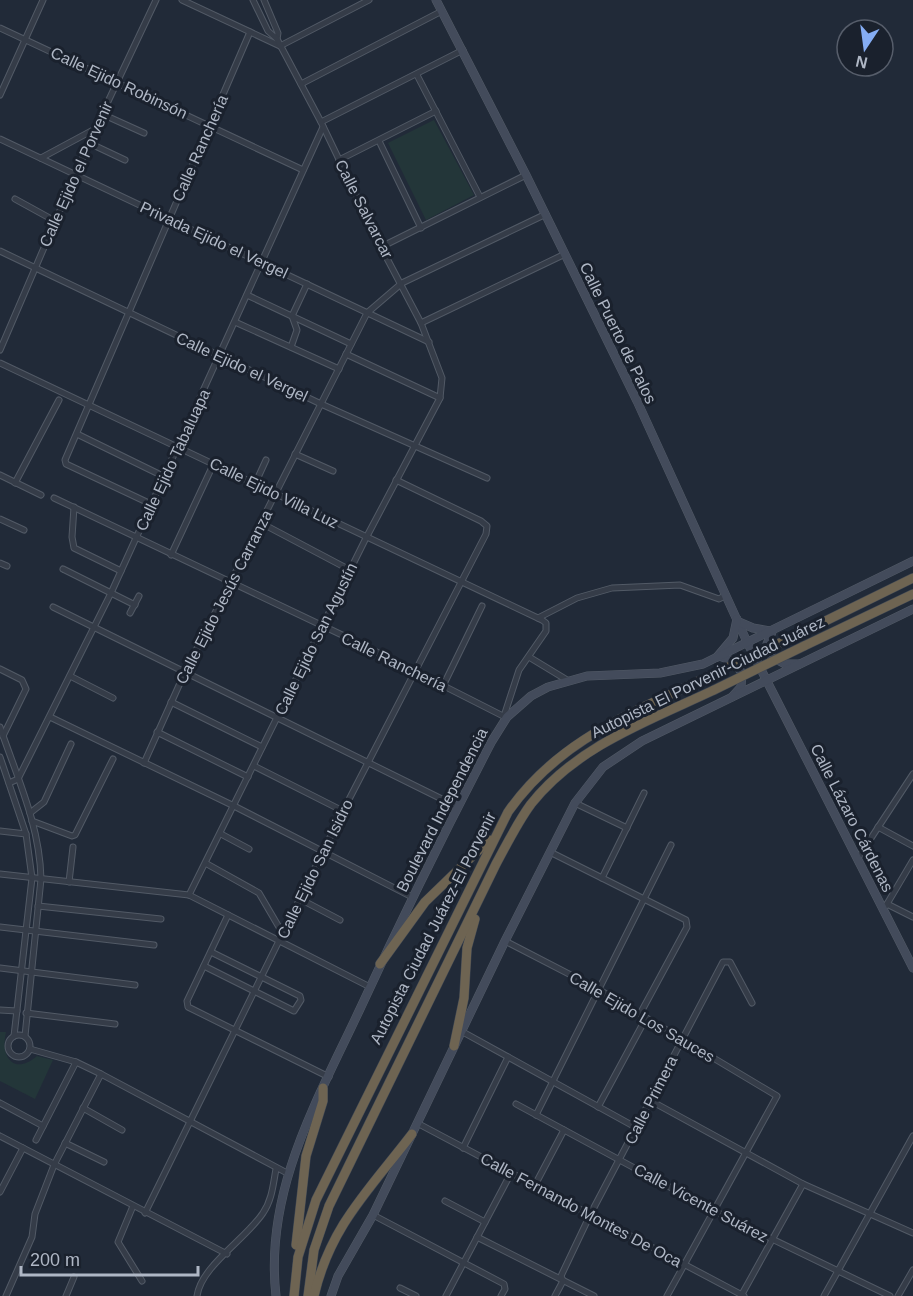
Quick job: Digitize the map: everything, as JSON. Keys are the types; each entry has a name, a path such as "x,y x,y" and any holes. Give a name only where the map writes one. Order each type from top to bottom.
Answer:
{"highway":[{"name":"Autopista Ciudad Juárez-El Porvenir","path":"294,1296 297,1266 316,1200 495,834 530,784 567,750 610,723 913,578"},
{"name":"Autopista El Porvenir-Ciudad Juárez","path":"308,1296 314,1250 329,1206 524,813 551,782 570,765 617,735 913,594"},
{"path":"380,964 425,902 495,834"},
{"path":"454,1046 464,998 467,948 484,890"},
{"path":"297,1266 296,1250 306,1156 323,1101 323,1088"},
{"path":"314,1296 324,1260 341,1225 412,1134"}],"main road":[{"name":"Calle Puerto de Palos","path":"436,0 546,214 637,401 767,682"},
{"name":"Boulevard Independencia","path":"276,1296 274,1263 280,1200 299,1139 412,897 505,717 531,696 567,680 587,676 674,671 718,658 913,561"},
{"path":"331,1296 338,1276 373,1215 550,852 575,803 596,774 625,751 913,609"},
{"path":"729,700 741,687 743,677 736,664 718,658 731,641 738,620 757,630 772,631 767,644 771,656 785,664 804,664"},
{"name":"Calle Lázaro Cárdenas","path":"767,682 912,960"}],"street":[{"path":"0,95 43,0"},
{"name":"Calle Ejido el Porvenir","path":"0,350 88,143 156,0"},
{"path":"182,0 280,46 369,0"},
{"name":"Calle Salvarcar","path":"253,0 271,36 277,39"},
{"path":"257,8 273,0"},
{"name":"Calle Salvarcar","path":"265,2 278,33 277,39 280,46 421,323 443,383"},
{"path":"301,84 442,11"},
{"name":"Calle Ejido Robinsón","path":"0,27 303,170"},
{"name":"Calle Ranchería","path":"153,505 65,463 250,32"},
{"path":"322,125 463,50"},
{"path":"417,75 480,197"},
{"path":"339,160 436,111"},
{"path":"102,114 144,133"},
{"name":"Calle Ejido Tabaluapa","path":"18,779 153,505 322,125"},
{"path":"41,158 95,129"},
{"name":"Privada Ejido el Vergel","path":"0,139 429,342"},
{"path":"380,141 421,228"},
{"path":"88,143 125,160"},
{"path":"381,247 526,175"},
{"path":"15,199 55,221"},
{"name":"Calle Ejido Jesús Carranza","path":"144,763 185,672 367,313 402,283 546,214"},
{"name":"Calle Ejido el Vergel","path":"0,251 220,357 487,478"},
{"path":"421,323 565,254"},
{"path":"291,347 297,330 292,316 307,284"},
{"path":"247,295 351,344"},
{"path":"235,322 339,369"},
{"path":"346,354 440,398"},
{"name":"Calle Ejido Villa Luz","path":"0,363 538,618 546,626 529,657"},
{"name":"Calle Ejido San Agustín","path":"189,895 207,864 262,747 324,627 366,538 440,398 443,383"},
{"path":"15,483 58,400"},
{"path":"77,434 165,477"},
{"path":"295,454 333,471"},
{"path":"255,484 266,460"},
{"path":"171,555 213,465"},
{"path":"0,475 41,495"},
{"name":"Calle Ejido San Isidro","path":"145,1213 343,811 486,534 487,526 482,520 396,480"},
{"name":"Calle Ranchería","path":"54,498 137,536 171,555 324,627 505,717"},
{"path":"74,507 72,537 76,549 121,572"},
{"path":"0,519 24,530"},
{"path":"261,523 350,570"},
{"path":"0,562 7,566"},
{"path":"63,569 135,605"},
{"path":"538,618 577,598 612,588 680,585 719,598 726,595"},
{"path":"130,613 139,596"},
{"path":"443,686 482,606"},
{"path":"53,607 458,807"},
{"path":"505,717 517,674 529,657 567,680"},
{"path":"0,669 22,680 26,689 3,736"},
{"path":"70,676 113,698"},
{"path":"171,702 262,747"},
{"path":"50,717 234,806 412,897"},
{"path":"0,727 39,845 41,879 26,1013 25,1036 30,1042 30,1049 22,1057 12,1055 8,1045 14,1036 28,930 32,878 26,834 2,769 0,757"},
{"path":"157,732 248,777"},
{"path":"30,813 44,802 71,744"},
{"path":"32,821 72,836 75,835 113,759"},
{"path":"254,766 343,811"},
{"path":"858,858 913,774"},
{"path":"9,783 18,779"},
{"path":"602,878 644,793"},
{"path":"575,803 627,828"},
{"path":"878,827 913,846"},
{"path":"0,831 26,834"},
{"path":"221,834 249,849"},
{"path":"536,1115 671,845"},
{"path":"69,882 73,847"},
{"path":"550,852 686,920 687,924 640,1014"},
{"path":"913,860 885,906 913,917"},
{"path":"207,864 245,884 264,898 281,937"},
{"path":"0,874 189,895 228,915 281,937 370,987"},
{"path":"300,899 340,920"},
{"path":"38,906 161,919"},
{"path":"228,915 187,1005 328,1077"},
{"path":"0,927 154,945"},
{"name":"Calle Ejido Los Sauces","path":"505,941 598,989 777,1096 746,1153"},
{"path":"204,966 294,1011 301,997 211,952"},
{"name":"Calle Primera","path":"555,1296 563,1281 561,1276 590,1215 683,1040 718,968 725,961 730,962 752,1003"},
{"path":"0,968 135,985"},
{"path":"0,1010 17,1011"},
{"path":"26,1013 115,1024"},
{"path":"598,1107 646,1018"},
{"path":"461,1031 637,1128"},
{"path":"14,1036 25,1036"},
{"path":"30,1049 76,1062 101,1074 287,1173"},
{"path":"463,1148 508,1058"},
{"path":"36,1140 76,1062"},
{"path":"3,1296 30,1243 35,1214 54,1165 101,1074"},
{"path":"651,1101 803,1185 872,1213 913,1233"},
{"path":"0,1103 43,1125"},
{"name":"Calle Vicente Suárez","path":"516,1104 714,1211 890,1296"},
{"path":"83,1108 122,1130"},
{"name":"Calle Fernando Montes De Oca","path":"417,1124 742,1296"},
{"path":"535,1185 564,1130"},
{"path":"0,1136 226,1254"},
{"path":"824,1296 913,1136"},
{"path":"65,1143 104,1162"},
{"path":"0,1192 23,1148"},
{"path":"667,1296 746,1153"},
{"path":"196,1296 201,1281 254,1225 271,1198 276,1169"},
{"path":"446,1296 511,1173"},
{"path":"742,1296 803,1185"},
{"path":"271,1198 280,1200"},
{"path":"445,1202 485,1222"},
{"path":"133,1206 118,1242 142,1281"},
{"path":"373,1215 505,1287 501,1296"},
{"path":"477,1238 594,1296"},
{"path":"898,1296 913,1270"},
{"path":"66,1296 74,1277"},
{"path":"400,1288 416,1296"}],"shaded area":[{"path":"434,120 474,195 426,220 388,143"},
{"path":"0,1032 6,1032 5,1050 7,1056 16,1064 29,1062 37,1056 53,1060 35,1099 0,1081"}]}
